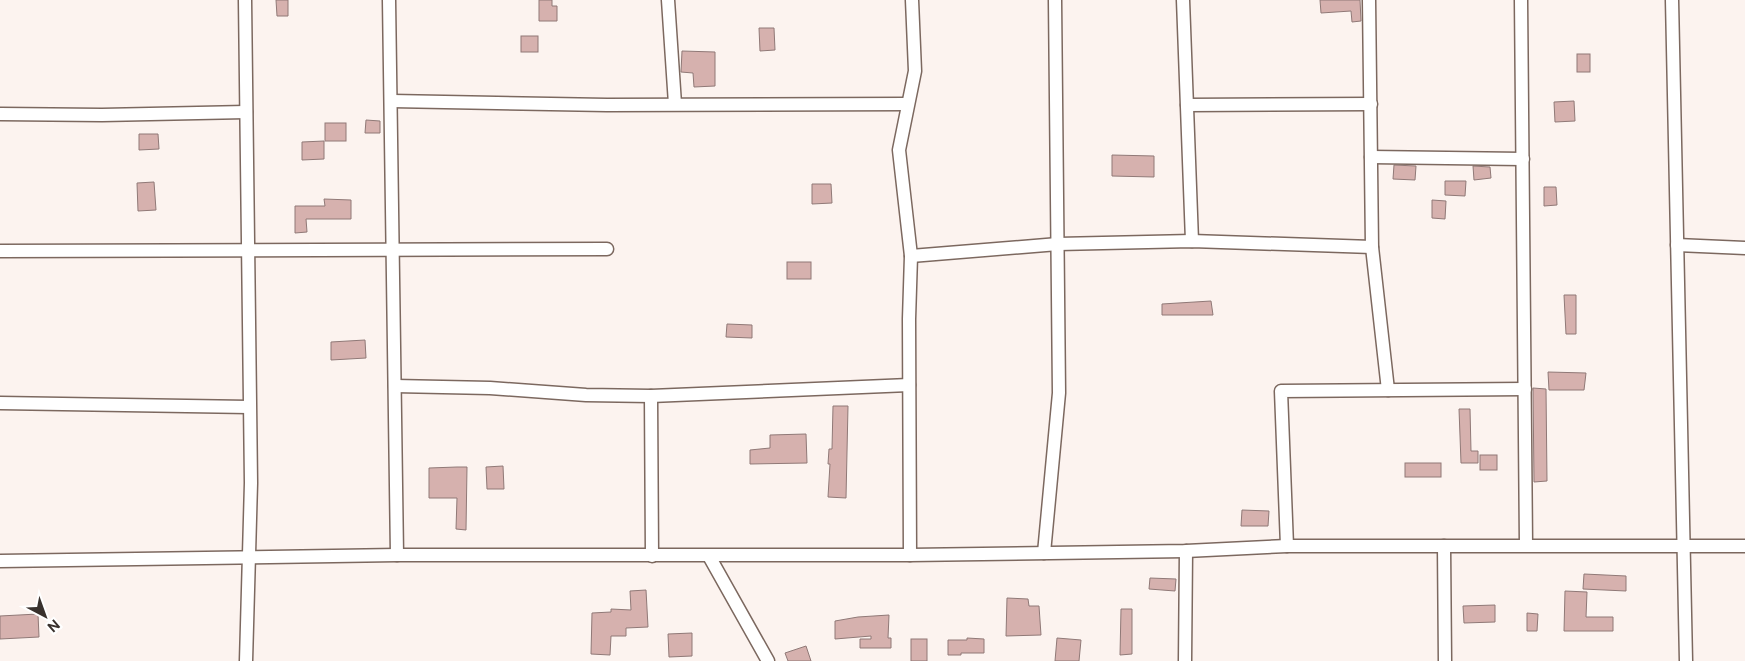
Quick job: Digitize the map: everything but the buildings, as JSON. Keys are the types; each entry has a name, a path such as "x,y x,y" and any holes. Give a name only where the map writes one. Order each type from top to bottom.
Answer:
{"street":[{"path":"244,0 250,557 246,661"},
{"path":"389,0 392,101 397,555"},
{"path":"668,0 675,104"},
{"path":"910,555 910,256 899,150 914,71 912,0"},
{"path":"1044,553 1059,393 1054,0"},
{"path":"1183,0 1192,241"},
{"path":"1369,0 1372,247 1388,390"},
{"path":"1521,0 1526,545"},
{"path":"1672,0 1686,661"},
{"path":"392,101 907,104"},
{"path":"1187,105 1370,104"},
{"path":"0,114 102,115 246,112"},
{"path":"1371,157 1523,159"},
{"path":"910,256 1058,244 1192,241 1372,247"},
{"path":"1677,245 1745,248"},
{"path":"0,251 606,249"},
{"path":"395,386 490,388 586,395 651,396 909,385"},
{"path":"1287,546 1281,391 1524,389"},
{"path":"651,396 652,556"},
{"path":"0,404 249,407"},
{"path":"0,560 397,555 910,555 1186,551 1287,546 1745,546"},
{"path":"1444,546 1445,661"},
{"path":"1185,661 1186,551"},
{"path":"709,556 768,661"}]}
